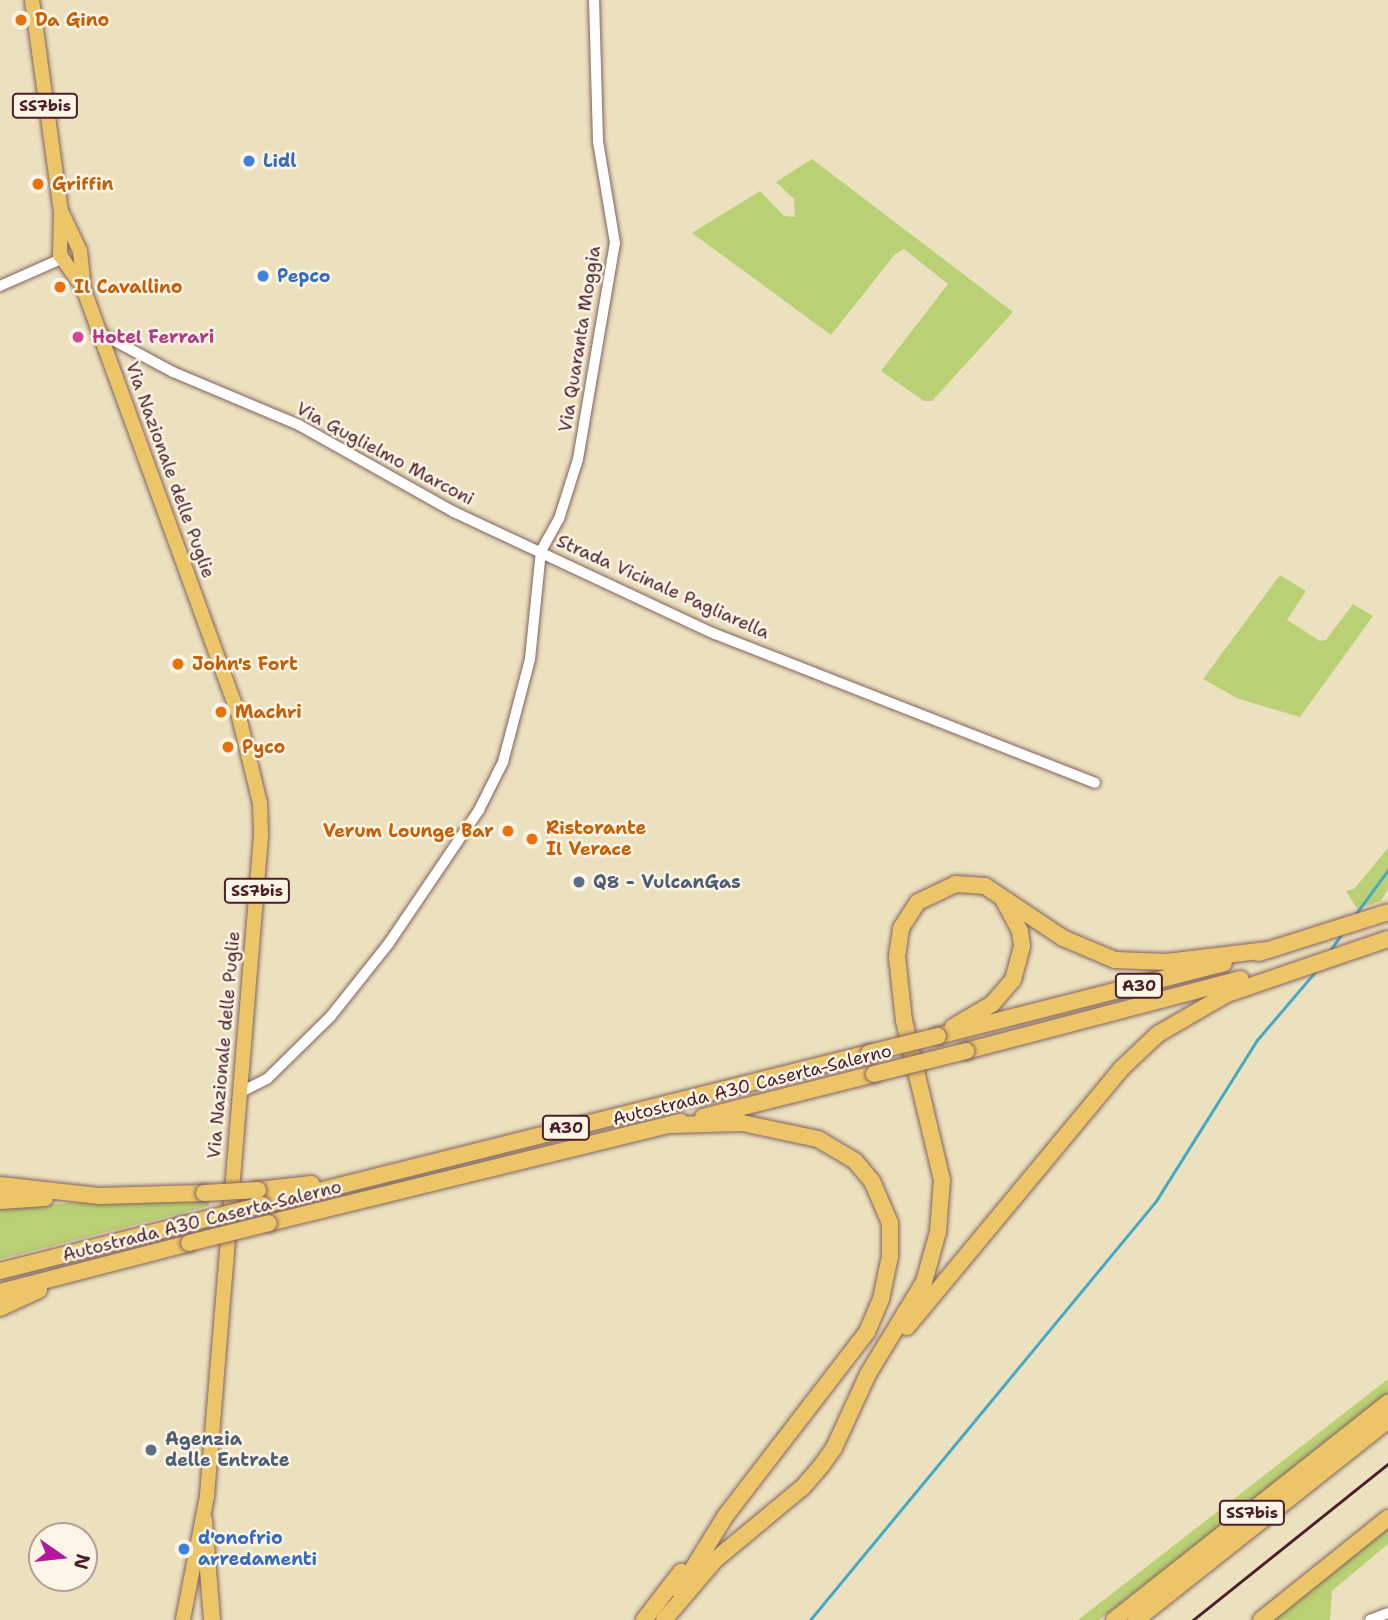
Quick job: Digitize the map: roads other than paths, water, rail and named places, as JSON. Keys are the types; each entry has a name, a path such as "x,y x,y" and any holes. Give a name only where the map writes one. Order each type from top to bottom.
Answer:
{"highway":[{"path":"644,1620 708,1554 803,1487 821,1466 931,1261 942,1180 904,1021 897,942 907,915 936,891 972,884 1000,894 1063,939 1115,960 1167,962 1268,950"},
{"path":"938,1036 992,1004 1013,980 1020,954 1020,931 1000,894"},
{"name":"Autostrada A30 Caserta-Salerno","path":"0,1271 182,1225 261,1198 363,1178 938,1036 1268,950 1388,912"},
{"path":"1355,948 1388,932"},
{"path":"879,1357 1122,1068 1189,1013 1227,994 1283,971 1388,939"},
{"name":"Autostrada A30 Caserta-Salerno","path":"0,1292 1283,971"},
{"path":"664,1620 867,1332 881,1299 890,1256 890,1223 872,1181 838,1149 797,1132 742,1123 671,1125"},
{"path":"0,1185 100,1196"},
{"path":"0,1201 204,1193 261,1198"},
{"path":"0,1308 81,1272"},
{"path":"839,1374 901,1320"},
{"name":"SS7bis","path":"1114,1620 1388,1403"},
{"name":"SS7bis","path":"1136,1620 1388,1420"},
{"path":"1261,1620 1388,1518"},
{"name":"SS7bis","path":"204,1520 212,1620"},
{"path":"678,1620 708,1554"},
{"path":"1150,1620 1211,1561"}],"main road":[{"name":"Via Nazionale delle Puglie","path":"32,0 61,211 62,258 84,289"},
{"name":"Via Nazionale delle Puglie","path":"61,211 78,252 84,289 239,717 260,803 204,1520 183,1620"},
{"path":"62,258 74,264 78,252"}],"street":[{"name":"Via Quaranta Moggia","path":"541,551 559,519 578,459 615,243 598,141 594,0"},
{"path":"0,286 62,258"},
{"name":"Via Guglielmo Marconi","path":"100,333 173,372 299,425 454,512 541,551"},
{"name":"Strada Vicinale Pagliarella","path":"239,1093 267,1079 331,1016 389,943 479,810 503,762 520,712 530,659 541,551 715,634 1095,783"},
{"path":"1370,1620 1388,1612"}],"waterway":[{"path":"1355,915 1388,870"},
{"path":"1329,952 1341,935"},
{"path":"810,1620 1156,1201 1257,1040 1315,972"}],"railway":[{"path":"1193,1620 1388,1464"}],"place":[{"name":"Da Gino","path":"21,20"},
{"name":"Lidl","path":"249,161"},
{"name":"Griffin","path":"38,184"},
{"name":"Pepco","path":"263,276"},
{"name":"Il Cavallino","path":"60,287"},
{"name":"Hotel Ferrari","path":"78,337"},
{"name":"John's Fort","path":"178,664"},
{"name":"Machri","path":"221,712"},
{"name":"Pyco","path":"228,747"},
{"name":"Verum Lounge Bar","path":"508,831"},
{"name":"Ristorante Il Verace","path":"532,839"},
{"name":"Q8 - VulcanGas","path":"579,882"},
{"name":"Agenzia delle Entrate","path":"151,1450"},
{"name":"d'onofrio arredamenti","path":"184,1549"}]}
